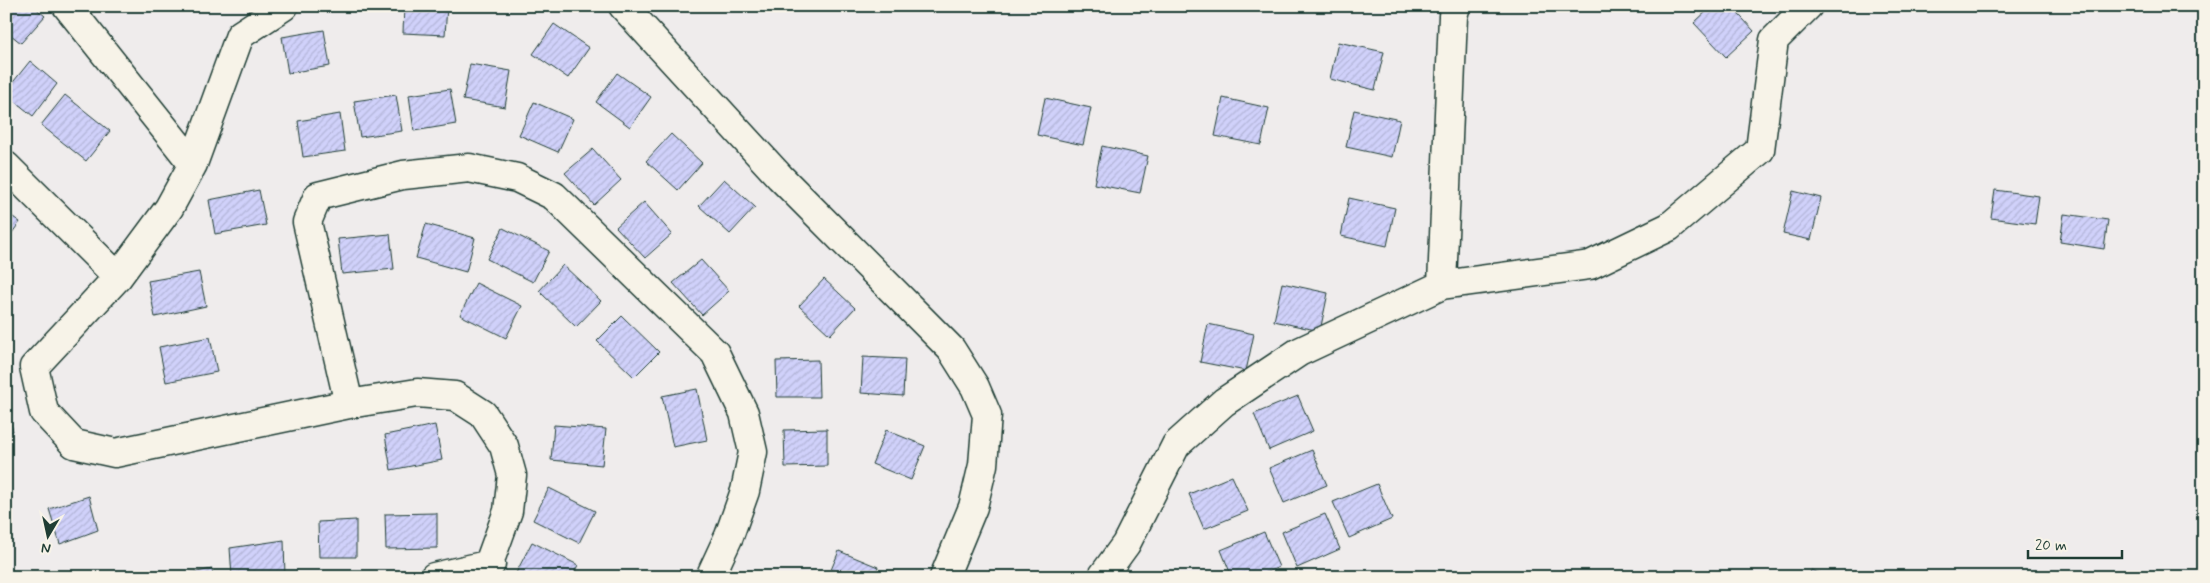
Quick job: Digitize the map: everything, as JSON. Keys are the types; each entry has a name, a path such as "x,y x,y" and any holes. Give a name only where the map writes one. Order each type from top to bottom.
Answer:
{"street":[{"path":"67,6 193,164"},
{"path":"284,6 240,34 193,164 169,208 118,277 34,367 44,412 74,444 115,453 349,404 417,393 455,396 483,414 504,446 512,475 508,511 487,570 434,577"},
{"path":"623,6 780,177 951,349 975,387 987,415 983,465 973,507 944,577"},
{"path":"1442,285 1453,16 1456,6"},
{"path":"1102,577 1126,544 1176,445 1224,402 1300,352 1442,285 1590,265 1669,227 1760,150 1774,40 1808,6"},
{"path":"6,166 118,277"},
{"path":"349,404 307,222 318,196 403,175 469,168 517,178 554,196 715,353 740,404 753,452 744,491 729,536 710,577"}],"building":[{"path":"6,6 33,6 45,16 21,43 6,31"},
{"path":"404,6 447,6 445,35 403,33"},
{"path":"1381,6 1401,6 1400,10"},
{"path":"1712,6 1731,6 1754,31 1726,57 1694,23"},
{"path":"554,24 589,48 568,78 533,54"},
{"path":"324,30 330,66 288,73 282,37"},
{"path":"1338,42 1384,52 1375,90 1330,79"},
{"path":"30,61 57,84 33,116 6,94 6,91"},
{"path":"470,64 511,71 505,107 463,100"},
{"path":"617,73 651,97 630,127 596,102"},
{"path":"450,89 456,124 414,131 409,95"},
{"path":"65,95 110,131 86,161 41,125"},
{"path":"396,95 402,131 360,137 354,101"},
{"path":"1045,98 1091,108 1083,145 1037,135"},
{"path":"1223,98 1269,108 1261,145 1215,136"},
{"path":"534,102 573,119 558,152 519,135"},
{"path":"1354,110 1400,120 1392,157 1346,147"},
{"path":"340,114 345,151 303,157 298,121"},
{"path":"671,134 702,163 678,190 646,161"},
{"path":"1102,146 1148,156 1140,193 1094,184"},
{"path":"593,149 621,180 594,205 565,173"},
{"path":"724,179 755,207 730,234 699,206"},
{"path":"259,190 266,225 215,234 209,200"},
{"path":"1995,190 2039,196 2035,224 1991,218"},
{"path":"1793,191 1821,198 1811,240 1783,234"},
{"path":"1349,198 1395,208 1387,246 1341,236"},
{"path":"644,202 672,234 645,258 616,227"},
{"path":"6,212 20,222 6,241"},
{"path":"2064,214 2108,220 2104,249 2060,242"},
{"path":"426,224 475,238 466,272 416,258"},
{"path":"503,228 549,251 533,282 487,259"},
{"path":"390,234 394,269 342,274 338,239"},
{"path":"701,260 729,291 702,315 673,283"},
{"path":"563,265 601,301 576,327 539,291"},
{"path":"199,272 206,306 155,317 148,281"},
{"path":"824,279 855,308 830,335 799,306"},
{"path":"476,283 522,306 506,338 460,315"},
{"path":"1282,283 1328,293 1320,331 1274,321"},
{"path":"622,316 659,352 634,377 597,341"},
{"path":"1208,324 1254,334 1246,371 1200,362"},
{"path":"210,337 217,372 166,382 159,347"},
{"path":"863,357 905,359 903,396 861,393"},
{"path":"818,360 819,397 777,397 776,361"},
{"path":"697,389 707,440 673,447 662,396"},
{"path":"1298,396 1313,431 1269,450 1254,414"},
{"path":"6,406 13,431 6,434"},
{"path":"435,425 442,460 391,470 385,435"},
{"path":"554,425 606,429 602,465 551,460"},
{"path":"827,429 827,466 785,467 784,430"},
{"path":"886,430 925,446 911,480 872,464"},
{"path":"1312,450 1327,485 1284,503 1269,468"},
{"path":"1232,476 1248,511 1204,529 1189,494"},
{"path":"1377,484 1392,519 1349,538 1333,502"},
{"path":"549,488 595,511 579,543 533,520"},
{"path":"89,496 98,530 60,544 49,509"},
{"path":"437,513 437,548 386,549 385,514"},
{"path":"1325,514 1340,549 1297,568 1282,532"},
{"path":"356,520 356,557 319,557 318,522"},
{"path":"1264,532 1279,567 1256,577 1232,577 1221,550"},
{"path":"284,540 285,577 232,577 230,548"},
{"path":"532,542 578,565 572,577 523,577 516,573"},
{"path":"839,551 878,567 874,577 828,577"},
{"path":"212,569 213,577 171,577"},
{"path":"1811,570 1830,577 1809,577"}]}
